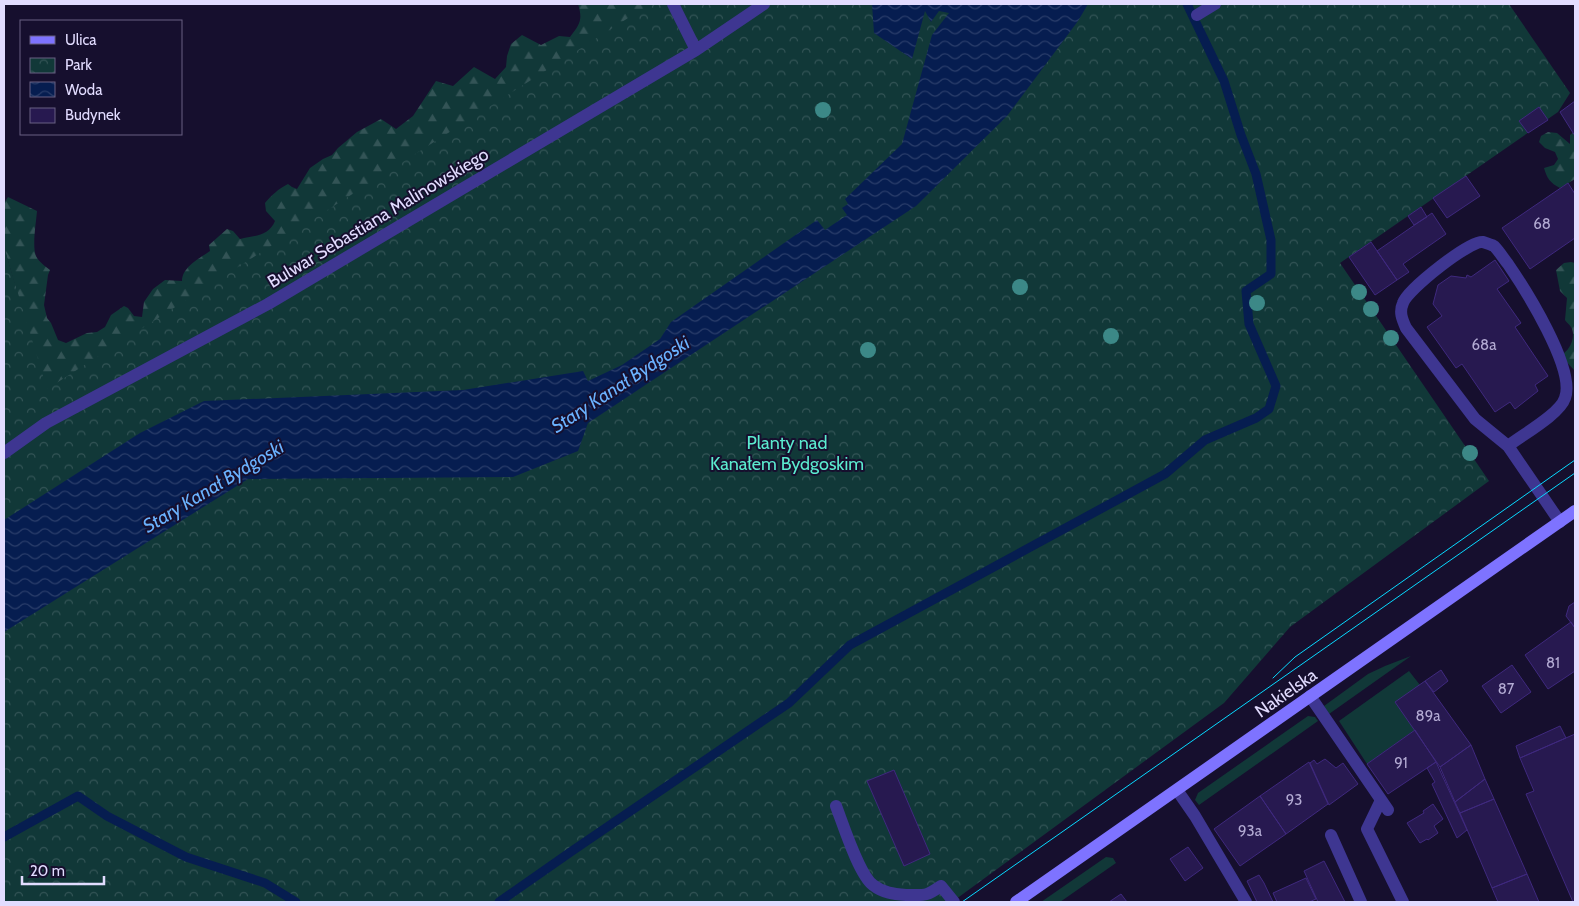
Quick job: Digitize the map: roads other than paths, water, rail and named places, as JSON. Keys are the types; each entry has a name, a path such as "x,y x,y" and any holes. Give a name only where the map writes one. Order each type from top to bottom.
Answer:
{"main road":[{"name":"Nakielska","path":"1016,902 1575,511"}],"street":[{"path":"673,4 696,50"},
{"name":"Bulwar Sebastiana Malinowskiego","path":"4,453 46,423 268,304 696,50 764,4"},
{"path":"1197,15 1214,4"},
{"path":"1508,446 1556,412 1566,398 1567,382 1551,337 1525,289 1494,246 1483,242 1461,252 1422,281 1403,302 1401,317 1406,328 1475,419 1508,446 1560,522"},
{"path":"1310,696 1385,805 1367,829 1403,902"},
{"path":"1177,790 1246,902"},
{"path":"836,806 858,861 866,878 872,885 890,894 927,896 941,886 954,902"},
{"path":"1331,835 1361,902"}],"water":[{"name":"Stary Kanał Bydgoski","path":"872,4 1088,4 1078,21 1007,116 916,206 588,423 578,451 513,477 248,479 4,632 4,520 140,433 204,401 463,390 583,371 588,381 622,365 660,339 671,322 817,220 825,230 847,215 842,208 848,204 845,199 902,144 932,35 949,13 939,11 931,22 925,11 912,59 874,33"}],"waterway":[{"path":"499,902 789,703 850,645 1165,474 1205,440 1256,418 1269,409 1276,386 1249,324 1246,291 1271,274 1271,240 1256,174 1224,81 1187,4"},
{"path":"4,837 78,796 107,816 186,857 265,883 296,902"}],"tram line":[{"path":"1273,678 1295,657 1575,460"},
{"path":"962,902 1575,473"}],"park label":[{"name":"Planty nad Kanałem Bydgoskim","path":"787,453"}]}
